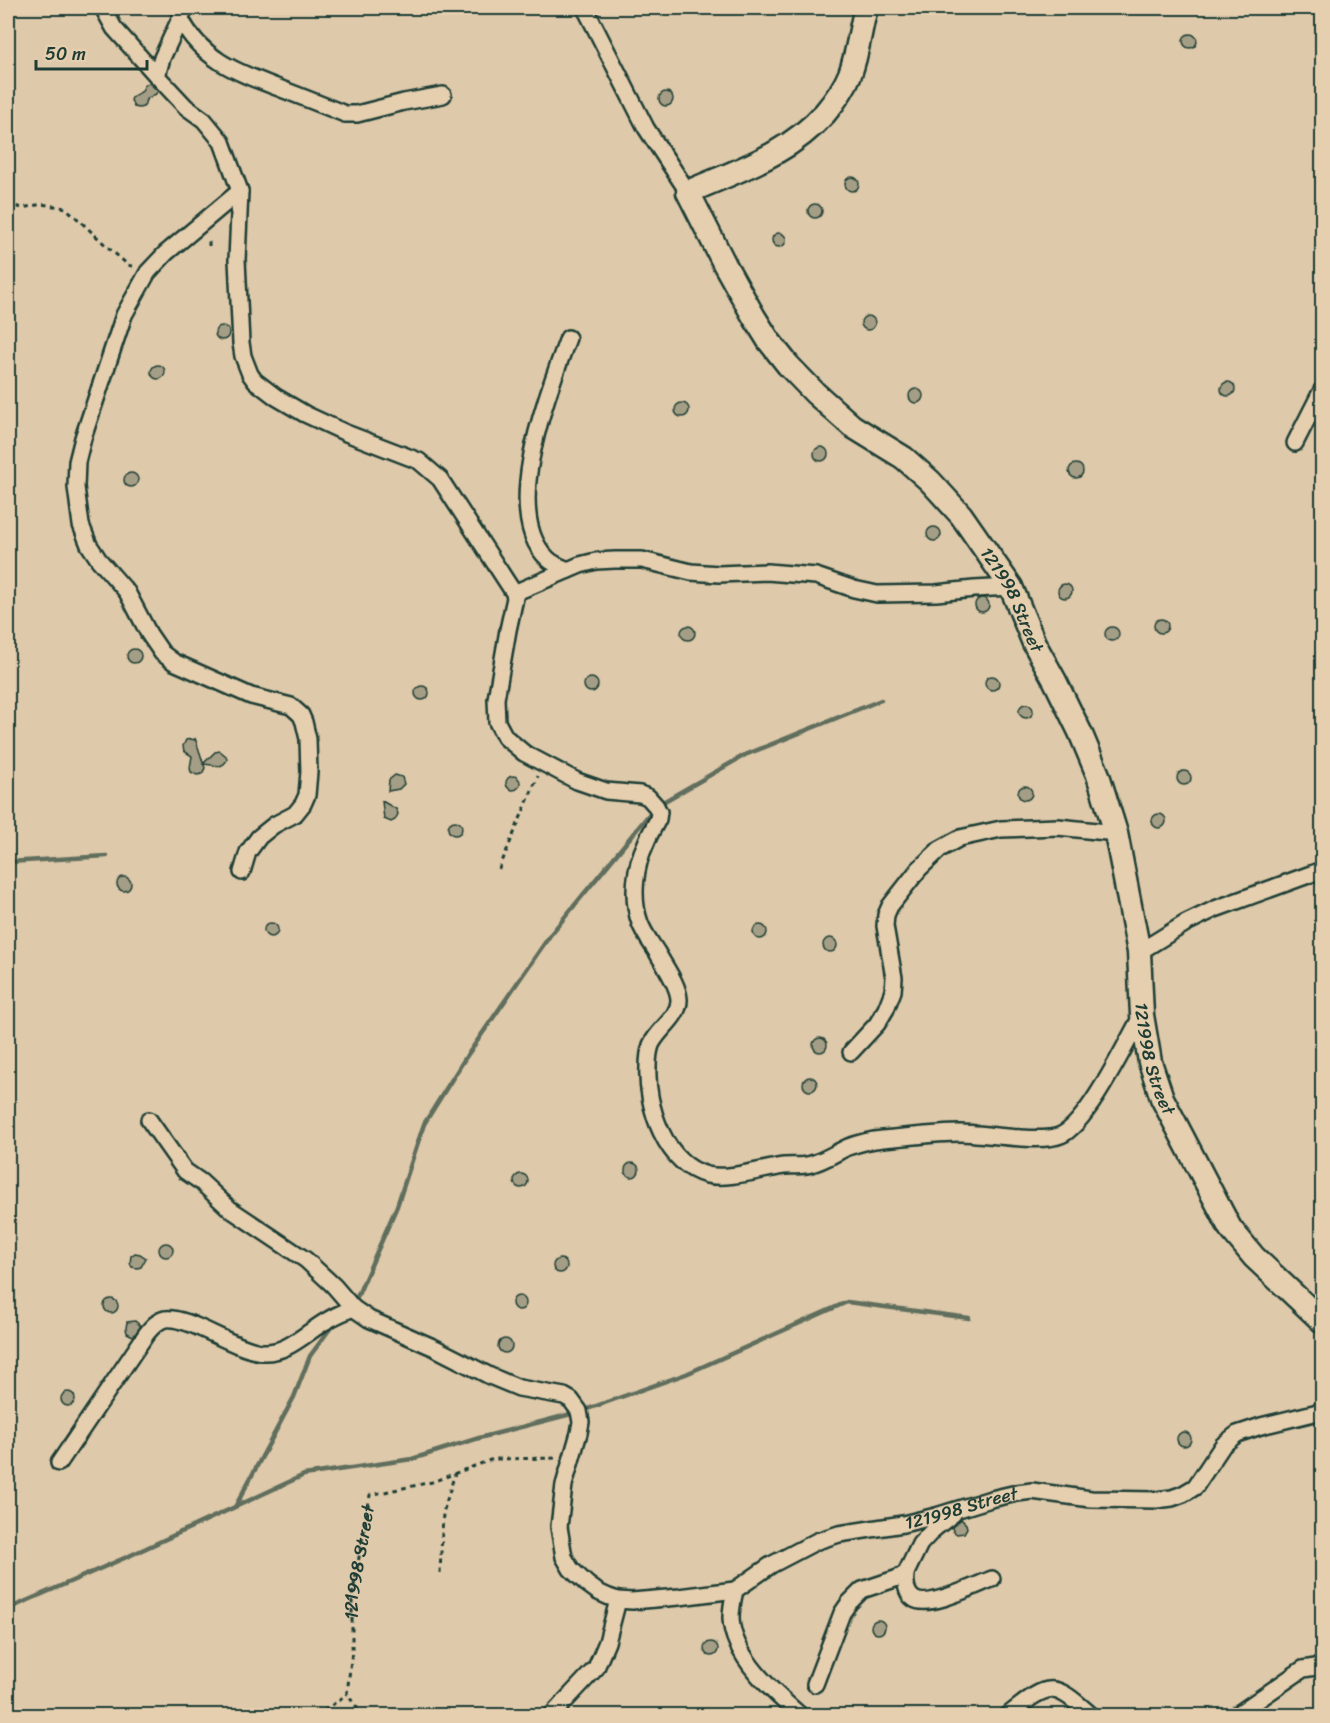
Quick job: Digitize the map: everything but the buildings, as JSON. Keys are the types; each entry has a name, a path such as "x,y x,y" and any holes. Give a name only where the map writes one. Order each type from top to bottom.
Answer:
{"street":[{"path":"103,8 114,28 186,107 204,120 222,142 240,191 237,260 241,344 250,374 276,398 346,433 419,461 440,479 514,593 515,598 497,691 496,712 500,730 511,744 543,763 591,787 648,797 659,812 636,875 636,912 640,925 679,997 679,1004 672,1017 659,1031 651,1046 648,1067 649,1091 655,1118 672,1150 682,1160 701,1173 709,1176 722,1176 787,1166 804,1166 870,1140 961,1133 1051,1138 1060,1135 1075,1124 1095,1100 1142,1015"},
{"path":"585,8 646,128 688,192 786,148 818,120 838,98 850,74 866,8"},
{"path":"157,76 162,58 182,13"},
{"path":"182,13 193,40 237,72 345,114 357,114 443,95"},
{"path":"240,191 166,252 148,272 124,315 83,438 77,462 76,487 78,512 89,545 127,592 149,634 162,653 174,662 251,696 291,706 301,715 308,739 307,795 295,814 274,825 259,837 248,852 242,872"},
{"name":"121998 Street","path":"688,192 754,317 788,365 852,426 904,458 930,481 961,515 1011,587 1034,643 1080,732 1098,775 1116,833 1139,952 1142,1015 1150,1062 1162,1098 1230,1228 1254,1257 1320,1315"},
{"path":"568,338 540,423 529,468 527,501 529,525 536,544 549,561 568,570"},
{"path":"1295,442 1323,390"},
{"path":"514,593 596,561 642,560 691,572 719,574 789,572 816,576 877,594 936,593 1011,587"},
{"path":"851,1052 877,1024 893,991 894,978 885,926 886,915 890,906 919,869 940,849 960,838 1001,829 1058,827 1116,833"},
{"path":"1139,952 1186,923 1215,909 1323,870"},
{"path":"149,1120 185,1171 201,1182 230,1209 306,1260 353,1308 369,1319 519,1388 564,1396 572,1400 579,1411 581,1422 562,1496 559,1527 564,1557 571,1569 598,1592 618,1600 633,1601 735,1590 731,1618 740,1648 754,1670 779,1698 801,1716"},
{"path":"59,1463 156,1323 165,1319 179,1319 228,1342 263,1352 281,1350 326,1320 353,1308"},
{"name":"121998 Street","path":"735,1590 771,1565 817,1541 838,1534 914,1521 991,1499 1032,1491 1091,1499 1156,1500 1172,1498 1195,1486 1223,1445 1237,1434 1323,1411"},
{"path":"958,1510 920,1544 906,1573 906,1585 912,1598 925,1602 958,1593 992,1579"},
{"path":"815,1684 842,1613 849,1603 862,1590 906,1573"},
{"path":"551,1716 596,1668 607,1642 618,1600"},
{"path":"1235,1716 1303,1669 1323,1666"},
{"path":"1007,1716 1033,1695 1053,1689 1068,1695 1092,1716"}],"path":[{"path":"8,204 22,208 42,204 66,208 128,265 148,272"},
{"path":"499,869 543,763"},
{"name":"121998 Street","path":"347,1694 352,1651 352,1597 370,1495 432,1482 493,1459 573,1458"},
{"path":"440,1572 443,1513 455,1473"},
{"path":"317,1716 347,1694 363,1716"}],"waterway":[{"path":"354,1304 397,1206 424,1124 464,1060 551,934 656,806 745,755 881,700"},
{"path":"8,862 107,856"},
{"path":"8,1609 304,1475 412,1459 479,1438 579,1412 686,1374 847,1302 969,1318"},
{"path":"235,1507 294,1397 310,1356 338,1321"}]}
